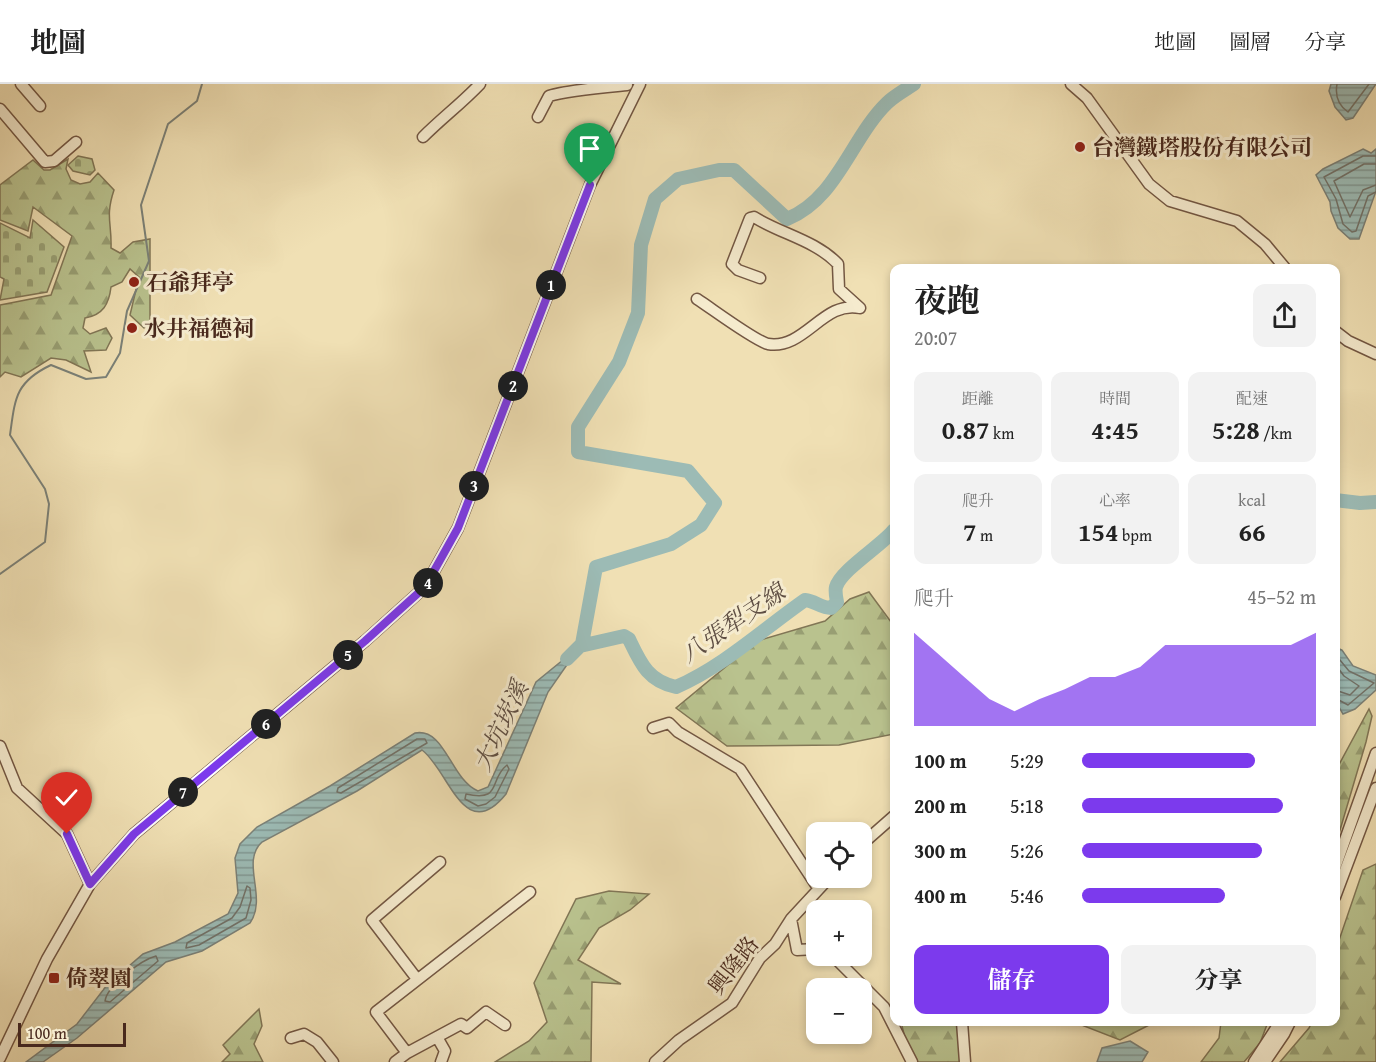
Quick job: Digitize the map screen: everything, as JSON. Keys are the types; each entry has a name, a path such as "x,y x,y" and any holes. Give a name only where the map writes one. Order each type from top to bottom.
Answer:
{"street":[{"path":"21,84 40,106"},
{"path":"423,137 441,119 458,108 480,84"},
{"path":"1071,84 1087,98 1156,190 1170,201 1237,221 1265,244 1282,264"},
{"path":"538,117 549,96 564,91 573,93 633,86"},
{"path":"0,1058 47,958 90,884 134,834 365,641 425,587 458,528 590,185 633,86"},
{"path":"0,109 45,162 54,161 76,142"},
{"path":"697,299 767,344 788,343 836,308 860,308 839,289 838,264 831,256 808,242 773,229 754,217 750,218 732,264 738,270 760,278"},
{"path":"1340,335 1376,354"},
{"path":"653,728 669,723 678,732 740,769 806,870"},
{"path":"0,746 17,788 67,834 90,884"},
{"path":"1340,882 1373,783 1376,753"},
{"path":"1340,857 1373,783"},
{"path":"872,835 890,820"},
{"path":"417,979 372,920 440,862"},
{"name":"興隆路","path":"655,1062 679,1040 732,1003 760,958 775,944 791,919 818,888"},
{"path":"407,1053 376,1012 530,892"},
{"path":"791,919 797,950 806,950"},
{"path":"843,966 884,1007 890,1019"},
{"path":"395,1062 407,1053 461,1024 467,1028 486,1012 505,1026"},
{"path":"894,1026 912,1062"},
{"path":"962,1026 965,1062"},
{"path":"1254,1062 1277,1026"},
{"path":"1265,1062 1288,1026"},
{"path":"291,1038 304,1034 317,1042 333,1062"},
{"path":"437,1037 445,1051 441,1062"}],"green space":[{"path":"78,156 92,159 95,170 90,175 73,171 68,165"},
{"path":"68,159 66,169 71,180 80,184 90,182 98,173 114,190 109,214 111,248 120,253 133,242 150,239 150,321 144,328 130,315 139,277 130,269 122,282 111,287 109,299 104,308 91,317 85,318 83,328 90,334 106,328 112,338 106,350 84,351 91,372 66,360 51,358 21,377 5,372 0,377 0,305 51,295 72,236 33,207 28,231 0,220 0,185 33,160 44,170 50,170"},
{"path":"33,220 64,247 47,292 0,300 4,279 0,277 0,223 30,238"},
{"path":"869,592 890,621 890,735 839,745 727,746 676,708 757,641 825,621 850,599"},
{"path":"1369,709 1372,716 1366,742 1340,830 1340,763"},
{"path":"1376,864 1376,1062 1280,1062 1310,1026 1340,1026 1340,937 1363,870"},
{"path":"609,891 649,894 630,910 599,928 578,960 621,984 592,982 591,1062 495,1062 529,1041 547,1022 534,983 576,899"},
{"path":"259,1009 262,1026 254,1044 263,1062 222,1062 230,1054 223,1045"},
{"path":"902,1026 961,1026 963,1062 915,1062 909,1054"},
{"path":"1084,1026 1147,1026 1120,1040"},
{"path":"1220,1026 1266,1026 1260,1043 1244,1062 1201,1062 1219,1038"}],"water":[{"path":"1331,84 1376,84 1353,118 1346,120 1335,107 1329,91"},
{"path":"1363,149 1371,153 1376,149 1376,191 1359,239 1350,239 1338,228 1330,202 1316,175 1323,169"},
{"path":"580,646 548,692 506,794 491,808 479,812 468,808 458,799 432,760 422,750 357,791 262,842 253,859 256,902 255,913 250,923 202,951 166,962 77,1038 43,1062 26,1062 77,1024 107,985 143,954 175,942 228,914 238,893 235,858 240,844 257,827 330,786 415,733 425,733 434,738 469,785 478,791 488,787 536,682"},
{"path":"1340,649 1353,666 1376,675 1376,690 1355,709 1343,714 1340,709"},
{"path":"1130,1041 1148,1052 1142,1062 1097,1062 1102,1048"}],"waterway":[{"path":"0,574 45,542 49,504 45,489 10,435 13,411 19,393 30,378 51,365 86,379 106,377 120,353 127,311 149,261 141,205 168,124 197,101 202,84"},
{"name":"大坑崁溪","path":"567,659 582,644 596,567 671,544 701,525 715,503 688,471 578,452 578,427 619,362 638,313 641,245 655,199 678,179 719,170 734,170 787,219 804,210 819,197 831,183 874,117 896,95 914,84"},
{"name":"八張犁支線","path":"1340,501 1376,502"},
{"name":"八張犁支線","path":"580,646 624,636 629,639 642,664 652,676 676,687 727,658 805,600 831,608 837,602 836,589 839,580 890,534"}],"place":[{"name":"台灣鐵塔股份有限公司","path":"1080,147"},
{"name":"石爺拜亭","path":"134,282"},
{"name":"水井福德祠","path":"132,328"},
{"name":"倚翠園","path":"54,978"}],"route":[{"path":"67,834 90,884 134,834 365,641 425,587 458,528 590,185"}]}
